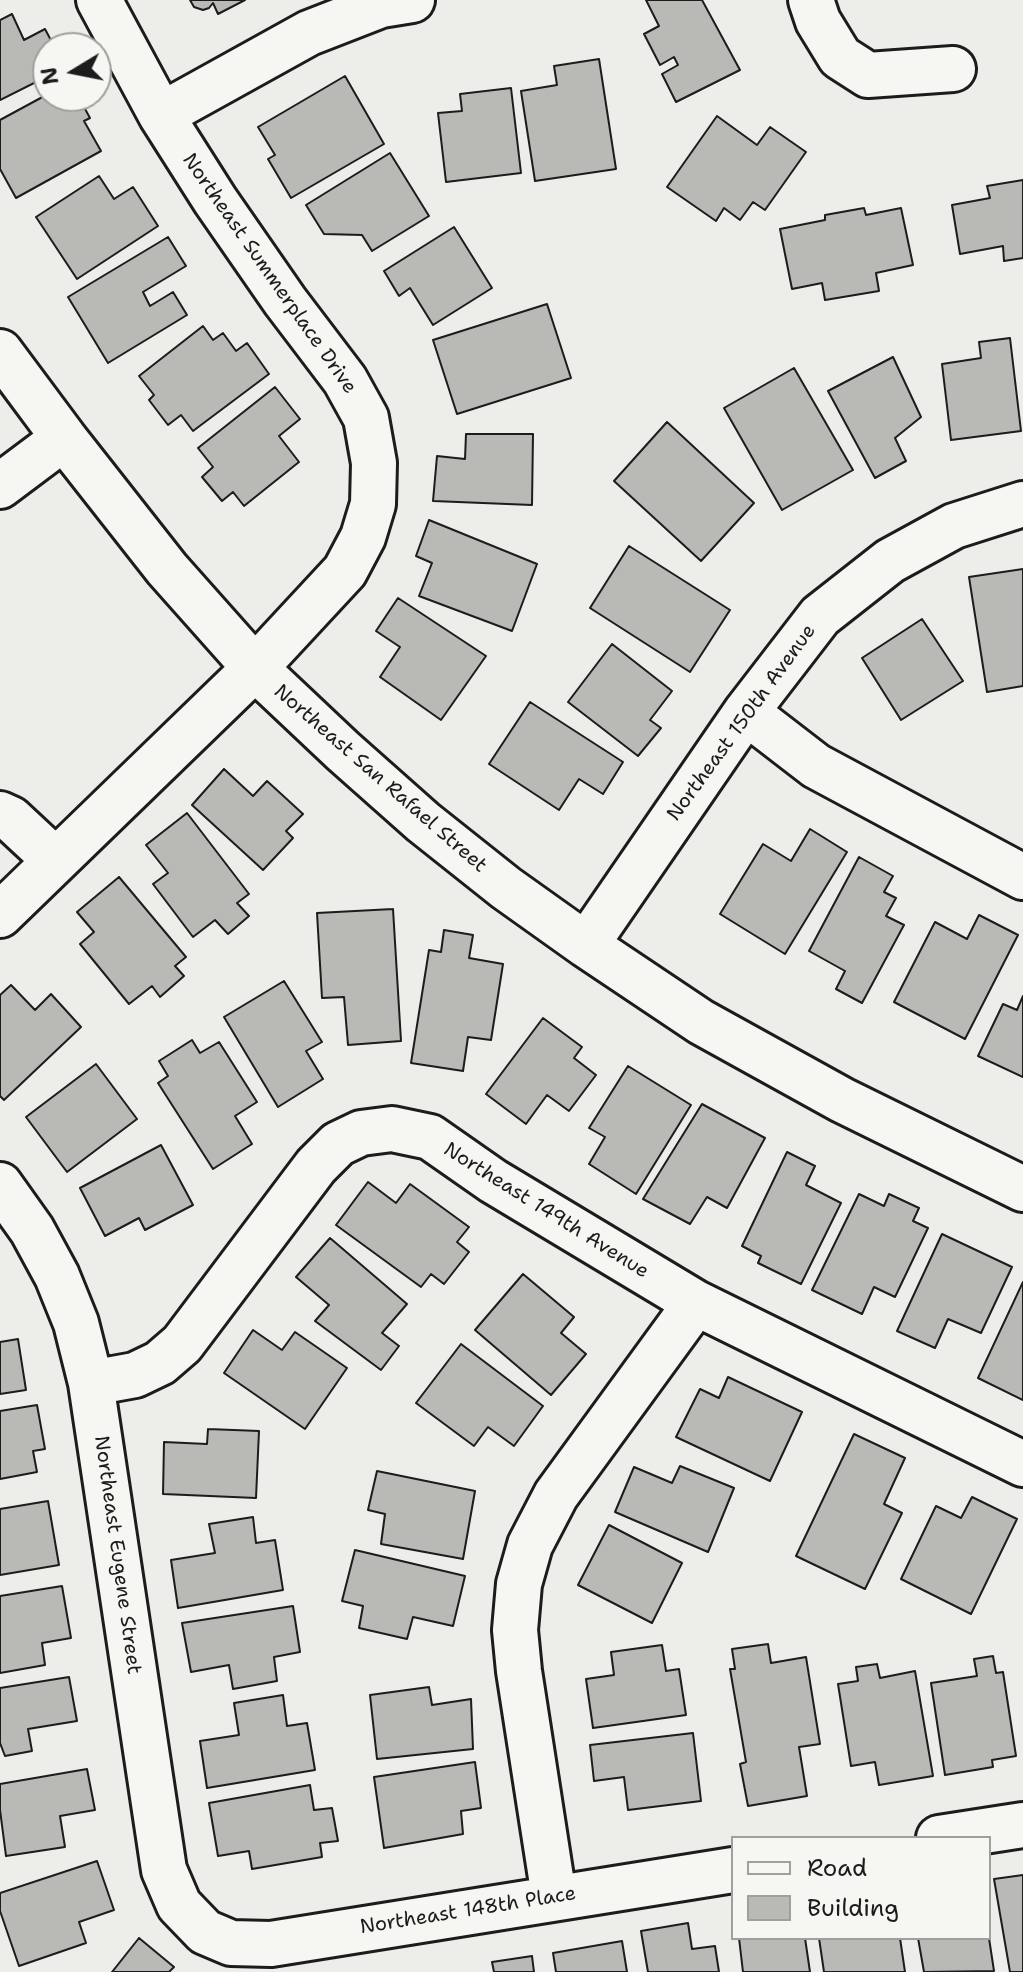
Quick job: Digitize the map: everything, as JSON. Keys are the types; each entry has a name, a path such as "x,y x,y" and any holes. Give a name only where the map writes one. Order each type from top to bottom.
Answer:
{"street":[{"name":"Northeast Summerplace Drive","path":"99,0 161,115 215,200 345,380 366,418 374,463 373,504 363,537 345,571 255,668"},
{"path":"161,115 309,33 381,5 412,0"},
{"path":"811,0 818,21 840,57 868,75 953,69"},
{"name":"Northeast San Rafael Street","path":"0,352 167,569 255,668 423,822 506,888 701,1022 842,1100 1023,1189"},
{"path":"0,486 64,438"},
{"name":"Northeast 150th Avenue","path":"586,945 746,712 820,616 890,561 954,526 1023,504"},
{"path":"0,915 255,668"},
{"path":"746,712 816,766 1023,877"},
{"path":"0,814 11,819 55,860"},
{"name":"Northeast 149th Avenue","path":"91,1383 135,1375 160,1363 182,1344 316,1166 338,1144 361,1133 392,1129 430,1137 493,1181 696,1303 1023,1464"},
{"name":"Northeast Eugene Street","path":"0,1185 32,1230 57,1276 76,1323 91,1383 164,1870 179,1905 205,1932"},
{"path":"554,1897 519,1671 515,1630 519,1584 530,1545 556,1495 696,1303"},
{"path":"952,1836 1023,1825"},
{"name":"Northeast 148th Place","path":"205,1932 231,1943 271,1944 731,1870"}],"building":[{"path":"190,0 245,0 218,14 213,3 203,10 194,7"},
{"path":"646,0 702,0 740,70 676,102 662,74 678,65 674,57 660,65 644,34 659,26"},
{"path":"12,14 24,40 32,36 32,84 0,100 0,20"},
{"path":"599,59 616,169 535,181 521,91 557,85 554,66"},
{"path":"345,76 384,144 291,198 268,159 275,155 258,127"},
{"path":"511,88 521,173 446,182 438,113 462,111 460,94"},
{"path":"32,103 32,112 87,112 90,118 84,121 101,151 16,198 0,169 0,120"},
{"path":"717,116 757,145 770,127 806,152 765,210 753,202 740,220 724,208 716,221 667,187"},
{"path":"390,153 429,216 372,251 362,235 324,234 306,205"},
{"path":"99,176 114,199 133,187 158,226 77,279 36,217"},
{"path":"1023,180 1023,258 1004,261 1003,246 960,254 952,205 990,198 987,186"},
{"path":"864,208 866,215 901,208 913,265 876,273 879,291 825,300 822,283 792,289 780,229 825,220 825,215"},
{"path":"454,227 492,288 433,325 410,288 399,296 384,271"},
{"path":"168,237 186,266 143,292 150,306 173,292 187,315 108,363 68,297"},
{"path":"547,304 571,378 457,414 433,340"},
{"path":"203,326 213,340 223,333 236,351 247,343 269,374 193,431 181,415 168,425 149,400 154,395 139,376"},
{"path":"1010,338 1021,431 951,440 942,364 981,358 979,342"},
{"path":"893,357 921,417 895,438 906,461 875,478 828,391"},
{"path":"794,368 853,470 782,510 724,408"},
{"path":"275,387 300,419 279,436 299,462 244,506 233,492 222,501 202,477 213,467 198,448"},
{"path":"667,422 754,503 701,561 614,481"},
{"path":"466,434 533,434 532,505 433,501 437,456 465,459"},
{"path":"429,520 537,564 512,631 419,596 432,563 416,556"},
{"path":"629,546 730,610 690,672 590,608"},
{"path":"1023,569 1023,686 987,692 969,577"},
{"path":"398,598 486,656 441,720 380,677 400,647 376,631"},
{"path":"922,619 963,681 901,720 862,658"},
{"path":"612,644 672,691 650,720 661,728 638,756 568,702"},
{"path":"530,702 623,762 603,794 579,779 559,810 489,764"},
{"path":"224,769 253,796 267,781 303,814 286,831 293,838 263,870 192,805"},
{"path":"187,813 249,894 237,903 249,916 228,934 215,920 193,937 153,884 168,873 146,845"},
{"path":"810,829 847,852 785,954 720,914 763,844 791,861"},
{"path":"859,857 893,876 884,892 896,898 886,916 904,925 862,1003 836,989 845,971 809,951"},
{"path":"119,877 186,957 175,966 184,976 160,997 152,986 129,1004 80,944 94,932 77,912"},
{"path":"393,909 401,1041 348,1045 344,997 322,998 317,913"},
{"path":"979,915 1018,935 965,1039 894,1002 935,922 967,939"},
{"path":"444,930 473,935 469,958 503,964 491,1040 468,1037 463,1071 411,1063 429,950 441,952"},
{"path":"284,981 322,1042 306,1051 323,1079 278,1107 224,1017"},
{"path":"11,985 35,1010 51,994 81,1027 4,1100 0,1096 0,995"},
{"path":"1023,996 1023,1077 978,1056 1003,1004 1017,1010"},
{"path":"543,1018 582,1047 574,1058 596,1075 569,1111 547,1095 526,1124 486,1094"},
{"path":"192,1040 200,1053 219,1042 257,1102 235,1116 252,1144 213,1169 158,1083 168,1076 159,1061"},
{"path":"96,1064 137,1119 67,1172 26,1117"},
{"path":"628,1066 691,1105 636,1194 589,1164 605,1137 589,1128"},
{"path":"702,1104 765,1138 727,1208 707,1197 690,1224 643,1199"},
{"path":"161,1145 193,1205 145,1230 139,1218 105,1236 80,1188"},
{"path":"787,1152 815,1166 806,1185 841,1203 801,1284 758,1263 761,1256 742,1246"},
{"path":"368,1182 396,1203 410,1184 469,1227 457,1242 469,1252 444,1284 431,1274 421,1287 336,1225"},
{"path":"859,1194 884,1206 889,1194 919,1208 913,1221 928,1228 895,1297 874,1287 862,1314 812,1290"},
{"path":"942,1234 1012,1267 981,1333 948,1319 935,1348 897,1331"},
{"path":"330,1238 407,1304 382,1333 399,1346 381,1370 315,1321 329,1305 296,1277"},
{"path":"523,1274 574,1317 561,1333 586,1354 551,1395 475,1330"},
{"path":"1023,1282 1023,1400 978,1378"},
{"path":"253,1330 282,1350 295,1332 347,1368 305,1429 224,1373"},
{"path":"18,1339 26,1390 0,1394 0,1342"},
{"path":"461,1344 543,1406 514,1446 488,1427 474,1446 416,1403"},
{"path":"728,1377 802,1412 770,1481 676,1437 700,1389 719,1398"},
{"path":"37,1405 45,1449 33,1451 37,1472 0,1479 0,1411"},
{"path":"208,1429 259,1431 256,1498 163,1494 164,1442 207,1444"},
{"path":"854,1434 905,1458 884,1504 902,1513 865,1589 796,1556"},
{"path":"680,1466 734,1488 708,1552 615,1512 634,1467 672,1483"},
{"path":"377,1471 475,1491 463,1559 381,1544 385,1514 368,1510"},
{"path":"972,1497 1017,1519 971,1614 901,1579 936,1506 961,1518"},
{"path":"48,1501 59,1565 0,1575 0,1509"},
{"path":"253,1517 256,1543 275,1540 283,1590 178,1608 171,1560 215,1553 209,1524"},
{"path":"609,1525 682,1563 652,1623 578,1585"},
{"path":"355,1550 465,1576 453,1626 413,1617 407,1639 359,1628 363,1606 342,1601"},
{"path":"62,1586 71,1638 42,1643 45,1665 0,1673 0,1596"},
{"path":"293,1606 300,1652 274,1657 277,1681 233,1689 229,1665 191,1672 182,1623"},
{"path":"768,1644 771,1663 806,1657 820,1744 799,1747 807,1796 748,1806 740,1764 746,1762 730,1669 735,1669 732,1649"},
{"path":"662,1645 666,1671 679,1669 686,1715 593,1728 586,1679 614,1675 611,1652"},
{"path":"993,1656 996,1673 1003,1672 1016,1756 992,1760 993,1767 945,1775 931,1683 977,1676 974,1659"},
{"path":"877,1664 880,1678 915,1671 933,1776 879,1785 875,1762 851,1766 838,1684 858,1681 856,1667"},
{"path":"69,1677 77,1721 28,1729 32,1751 5,1756 0,1743 0,1688"},
{"path":"429,1687 432,1705 471,1699 473,1749 377,1759 370,1695"},
{"path":"283,1695 287,1726 307,1723 315,1770 207,1788 200,1741 239,1735 234,1703"},
{"path":"693,1733 701,1801 628,1810 624,1777 594,1781 590,1745"},
{"path":"475,1762 481,1808 461,1811 463,1834 384,1848 374,1777"},
{"path":"87,1769 95,1810 60,1816 65,1847 6,1856 0,1784"},
{"path":"310,1785 314,1810 332,1808 338,1841 320,1843 322,1857 252,1869 249,1851 218,1856 209,1803"},
{"path":"97,1861 114,1910 79,1922 86,1943 19,1966 0,1911 0,1893"},
{"path":"1023,1875 1023,1972 1010,1972 994,1879"},
{"path":"688,1923 692,1949 715,1946 719,1972 648,1972 641,1931"},
{"path":"139,1938 174,1967 169,1972 112,1972"},
{"path":"739,1940 805,1940 810,1972 743,1972"},
{"path":"819,1940 900,1940 905,1972 824,1972"},
{"path":"918,1940 989,1940 994,1971 924,1972"},
{"path":"622,1941 627,1972 556,1972 553,1953"},
{"path":"532,1956 534,1972 494,1972 492,1962"}]}
